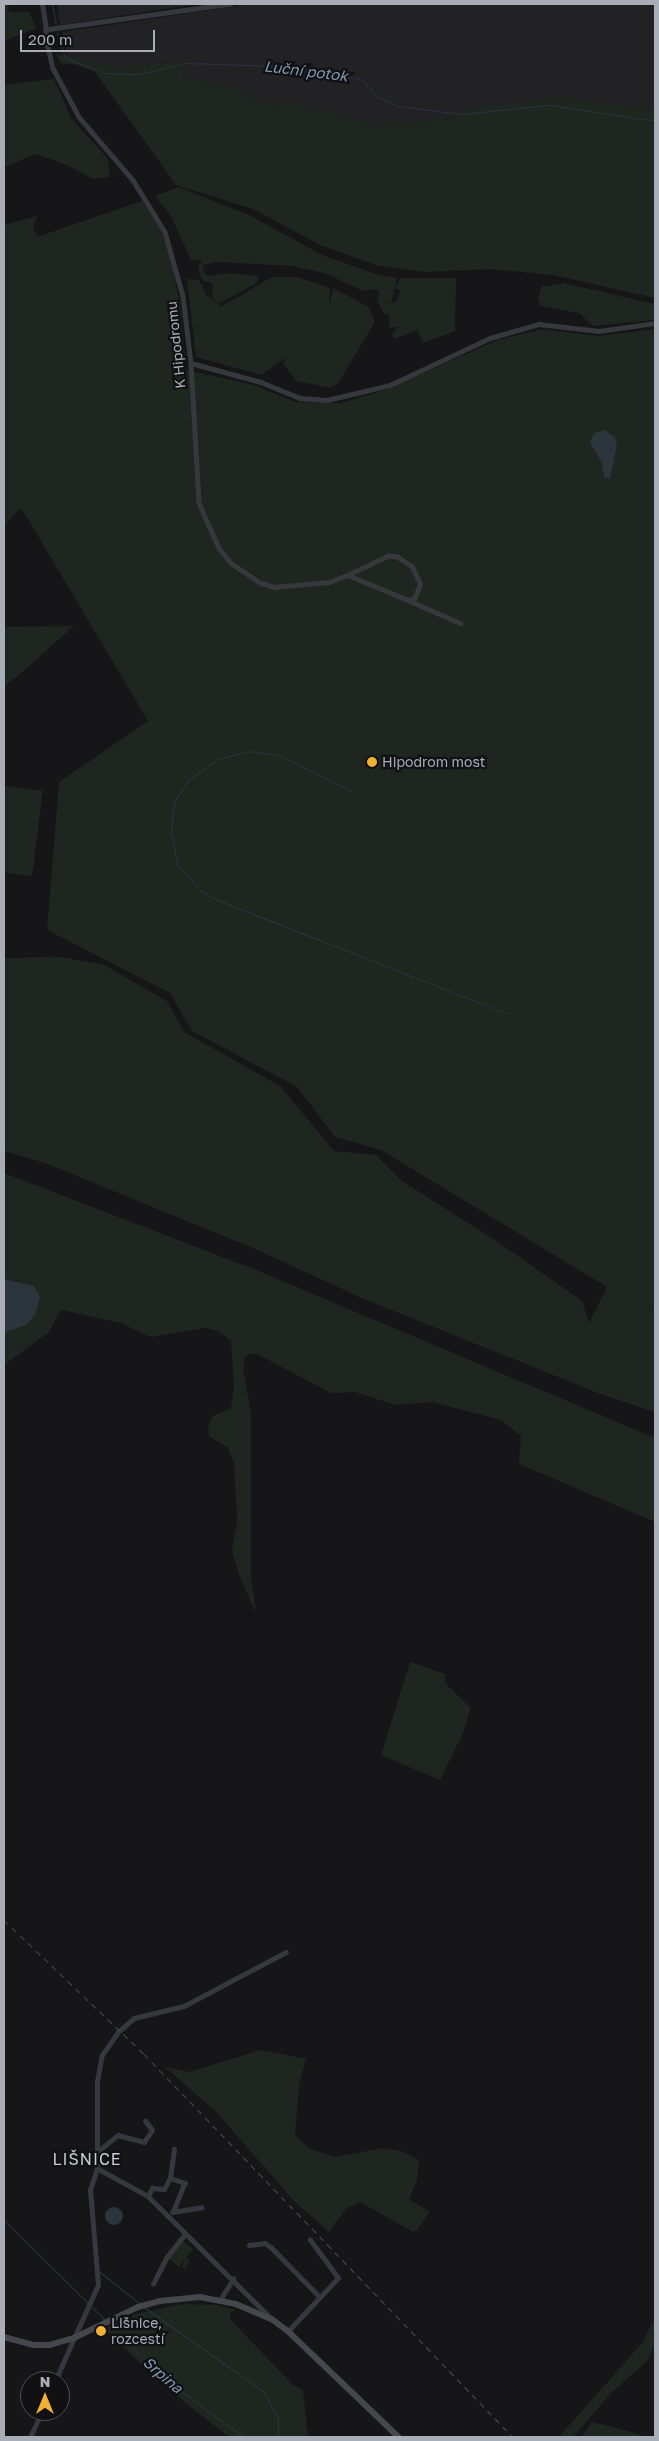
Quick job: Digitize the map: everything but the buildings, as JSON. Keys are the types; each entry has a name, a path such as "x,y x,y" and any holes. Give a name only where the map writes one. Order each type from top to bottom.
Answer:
{"main road":[{"path":"4,2337 42,2346 74,2338 138,2307 175,2298 220,2300 272,2319 288,2331 399,2437"}],"street":[{"path":"42,4 46,30 231,4"},
{"name":"K Hipodromu","path":"46,30 53,68 75,110 133,180 165,232 183,296 191,363 199,503 218,548 231,563 262,583 274,587 330,582 389,556 397,557 412,567 420,584 414,599 408,600"},
{"path":"191,363 261,382 300,398 327,400 390,385 490,338 539,324 599,331 655,323"},
{"path":"348,575 460,623"},
{"path":"59,2371 98,2285 90,2190 97,2168 98,2068 102,2055 118,2032 134,2018 184,2006 286,1952"},
{"path":"97,2152 118,2135 144,2142 152,2130 145,2122"},
{"path":"148,2196 152,2188 164,2189 170,2178 174,2149"},
{"path":"97,2168 148,2196 272,2319"},
{"path":"170,2178 185,2182 173,2212"},
{"path":"165,2212 202,2207"},
{"path":"153,2284 167,2257 185,2234"},
{"path":"288,2331 338,2275 310,2240"},
{"path":"249,2246 265,2243 271,2247 320,2297"},
{"path":"220,2300 233,2279"},
{"path":"30,2437 37,2421"}],"shaded area":[{"path":"4,4 8,4 9,12 29,12 36,28 4,41"},
{"path":"57,4 198,4 60,25"},
{"path":"251,4 655,4 655,108 560,97 456,119 370,123 281,98 278,105 253,101 250,90 183,77 181,60 121,68 67,56 62,32"},
{"path":"56,53 121,68 182,60 183,77 251,90 254,101 278,105 281,98 370,123 456,119 461,109 560,97 655,108 655,298 553,275 490,269 426,272 379,266 320,245 253,209 176,185 95,72 77,65 60,63"},
{"path":"54,79 71,118 108,159 110,177 93,179 69,166 36,154 4,167 4,85"},
{"path":"179,187 249,215 322,255 379,275 397,278 391,304 397,301 400,290 395,289 401,278 456,278 455,331 423,343 417,330 395,339 392,334 399,326 389,328 389,314 385,315 377,300 380,293 375,289 364,291 324,273 292,266 217,262 203,265 204,273 208,276 229,273 259,276 257,283 218,304 212,298 213,284 203,281 198,269 202,260 191,260 171,216 155,196"},
{"name":"Hipodrom most","path":"142,201 161,229 170,255 180,305 186,370 254,385 295,402 341,403 385,390 495,341 542,329 598,336 655,329 655,1307 648,1305 655,1308 655,1412 598,1393 364,1299 255,1249 45,1163 4,1151 4,958 62,957 104,965 167,1001 184,1032 280,1086 334,1151 376,1155 402,1181 498,1242 582,1301 589,1323 607,1287 381,1150 335,1137 297,1087 192,1031 170,993 47,930 59,782 148,721 25,514 19,509 4,526 4,225 37,216 33,228 37,237"},
{"path":"272,277 297,277 330,288 329,307 333,288 369,307 375,322 338,383 331,388 296,381 283,363 287,357 261,375 196,357 187,279 199,280 207,296 221,307"},
{"path":"564,283 655,304 655,320 593,326 579,313 540,306 538,299 541,287"},
{"path":"605,430 615,437 617,445 610,479 604,477 602,463 590,442 594,433"},
{"path":"74,626 19,675 4,686 4,627"},
{"path":"4,786 43,791 32,876 4,873"},
{"path":"4,1173 261,1272 655,1438 655,1522 519,1464 521,1436 501,1420 432,1402 396,1405 355,1392 331,1393 257,1354 250,1354 245,1357 243,1369 251,1413 251,1576 256,1613 239,1575 232,1551 237,1520 234,1463 228,1448 209,1436 208,1428 213,1416 231,1408 234,1386 231,1341 218,1331 205,1328 150,1337 121,1323 61,1310 49,1332 4,1365 4,1333 10,1331 34,1286 4,1279"},
{"path":"4,1279 34,1286 40,1297 35,1315 27,1324 4,1333"},
{"path":"410,1662 445,1674 445,1683 471,1708 463,1733 440,1780 381,1755"},
{"path":"261,2050 306,2059 299,2085 295,2135 308,2148 335,2157 383,2148 401,2151 419,2160 417,2180 409,2199 430,2212 417,2230 413,2232 360,2202 346,2209 329,2232 294,2201 217,2113 165,2067 189,2072"},
{"path":"114,2207 120,2210 123,2216 120,2222 114,2225 108,2222 105,2216 108,2210"},
{"path":"183,2241 193,2249 179,2267 169,2259"},
{"path":"185,2259 190,2259 185,2270 182,2267"},
{"path":"182,2304 216,2305 237,2310 230,2313 230,2319 294,2386 303,2390 308,2437 229,2437 169,2390 104,2329 131,2315"},
{"path":"655,2318 655,2344 647,2361 611,2393 573,2437 559,2437 642,2343"},
{"path":"592,2422 609,2426 649,2437 581,2437"}],"waterway":[{"name":"Luční potok","path":"52,4 56,25"},
{"name":"Luční potok","path":"57,33 65,58 105,73 140,74 184,63 280,66 361,79 378,97 398,106 461,114 550,105 655,121"},
{"path":"353,792 279,755 248,751 218,759 189,779 174,802 171,832 177,864 201,891 220,901 509,1014"},
{"name":"Srpina","path":"4,2220 106,2321"},
{"path":"100,2272 140,2304"},
{"path":"145,2308 264,2392 278,2418 278,2437"},
{"name":"Srpina","path":"109,2324 163,2378 244,2437"}],"railway":[{"path":"4,1920 144,2054 513,2437"}],"place":[{"name":"Hipodrom most","path":"372,762"},
{"name":"Lišnice, rozcestí","path":"101,2331"}],"district":[{"name":"LIŠNICE","path":"87,2159"}]}
